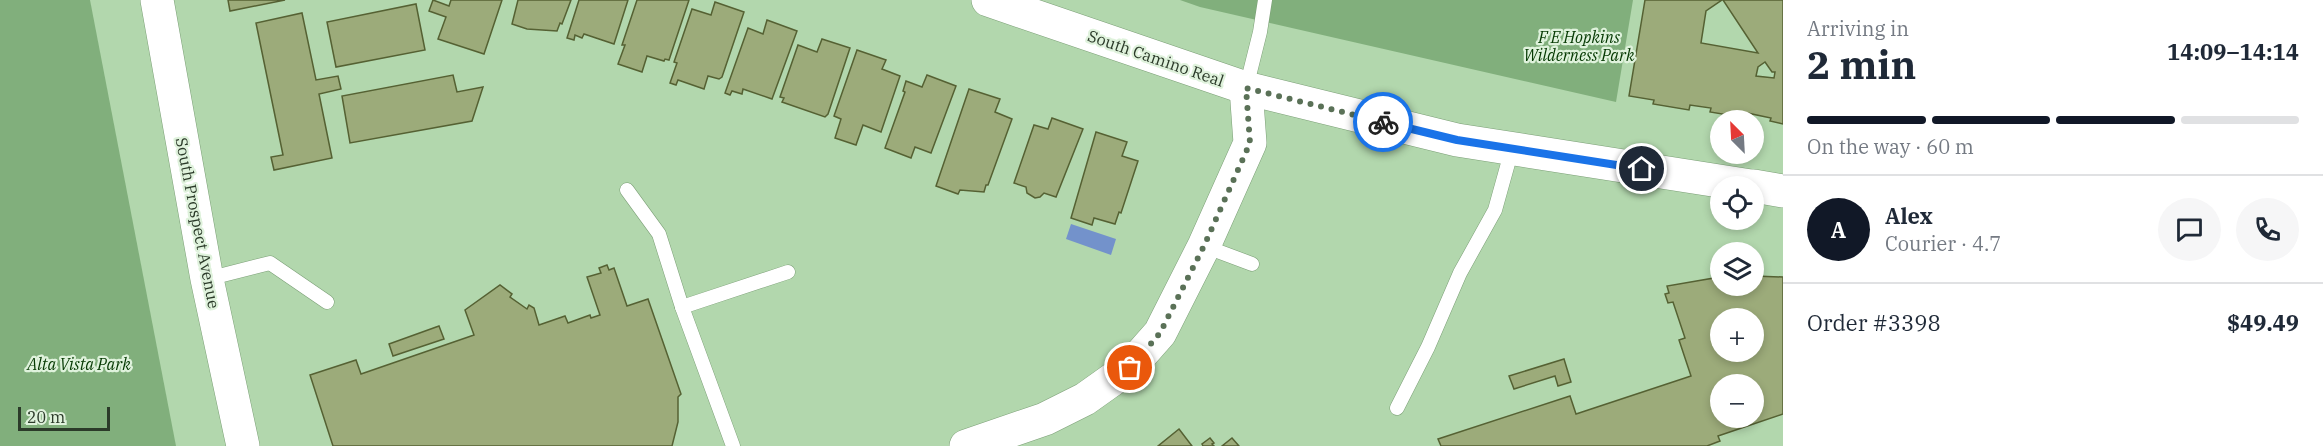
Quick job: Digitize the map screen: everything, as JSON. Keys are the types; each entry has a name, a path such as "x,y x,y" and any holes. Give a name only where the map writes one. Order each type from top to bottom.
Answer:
{"main road":[{"name":"South Prospect Avenue","path":"157,0 207,279 243,446"},
{"name":"South Camino Real","path":"988,0 1246,88 1457,140 1710,180"},
{"path":"966,446 1045,419 1085,399 1130,368 1160,333 1204,246 1250,143 1246,88"},
{"name":"South Camino Real","path":"1764,188 1783,191"}],"lane":[{"path":"1246,88 1260,32 1265,0"},
{"path":"1397,408 1428,347 1460,273 1496,210 1512,149"},
{"path":"627,190 659,234 682,307 733,446"},
{"path":"1204,246 1252,264"},
{"path":"207,279 270,263 327,302"},
{"path":"682,307 788,272"}],"green space":[{"name":"Alta Vista Park","path":"0,0 90,0 176,446 0,446"},
{"name":"F E Hopkins Wilderness Park","path":"1180,0 1633,0 1616,102 1200,7"}],"water":[{"path":"1071,224 1116,239 1111,255 1066,239"}],"building":[{"path":"228,0 285,0 230,11"},
{"path":"433,0 449,6 451,0 502,0 484,54 438,39 446,17 429,11"},
{"path":"518,0 571,0 557,31 527,29 512,24"},
{"path":"579,0 628,0 614,44 584,34 582,38 575,35 574,40 567,38"},
{"path":"637,0 689,0 669,60 664,61 647,56 642,72 618,64"},
{"path":"1645,0 1722,0 1706,11 1701,43 1758,53 1723,0 1783,0 1783,124 1770,121 1771,118 1764,117 1764,110 1710,110 1711,108 1690,105 1689,110 1653,104 1654,100 1629,96","holes":["1765,62 1772,72 1775,72 1774,78 1756,76 1758,67"]},
{"path":"715,2 744,12 722,77 719,79 708,76 704,89 678,80 676,85 670,83 677,63 674,62 692,9 711,15"},
{"path":"416,4 425,50 336,67 327,22"},
{"path":"302,13 316,80 338,76 341,89 319,94 332,158 274,170 271,157 283,155 256,23"},
{"path":"767,20 797,31 772,99 743,89 742,94 732,91 730,95 725,93 748,28 763,34"},
{"path":"822,39 850,48 825,117 782,102 784,98 780,97 798,45 817,52"},
{"path":"857,50 886,60 882,69 900,76 881,132 863,125 856,145 835,138 841,119 834,116"},
{"path":"453,75 457,92 483,87 472,121 350,143 342,96"},
{"path":"927,75 956,86 931,153 915,147 911,158 885,148 905,92 903,91 906,81 922,87"},
{"path":"969,89 1000,99 995,112 1012,119 984,192 960,190 958,194 936,186"},
{"path":"1052,118 1083,129 1056,197 1044,193 1035,198 1027,193 1026,187 1014,183 1034,125 1048,129"},
{"path":"1096,132 1127,142 1122,156 1138,161 1121,213 1119,212 1115,224 1094,218 1092,225 1071,218"},
{"path":"607,265 609,270 614,268 627,306 648,299 681,394 678,397 678,422 672,446 333,446 310,375 356,360 361,374 474,335 465,310 500,285 512,294 510,297 527,309 529,305 534,308 539,325 565,316 568,323 590,315 591,318 600,315 587,277 601,273 599,268"},
{"path":"1764,276 1783,277 1783,414 1764,420 1764,374 1710,374 1710,428 1742,428 1718,436 1720,441 1707,446 1441,446 1438,439 1570,396 1576,414 1691,376 1679,340 1685,338 1673,302 1668,303 1665,294 1669,293 1667,286 1710,279 1710,296 1764,296"},
{"path":"439,326 444,339 393,356 389,344"},
{"path":"1564,359 1571,382 1558,386 1555,376 1514,389 1509,376"},
{"path":"1179,429 1192,446 1158,446"},
{"path":"1210,438 1214,446 1203,446 1202,444"},
{"path":"1232,438 1239,446 1222,446"}],"way so far":[{"path":"1130,368 1160,333 1204,246 1250,143 1246,88 1383,122"}],"route":[{"path":"1383,122 1457,140 1642,169"}]}
